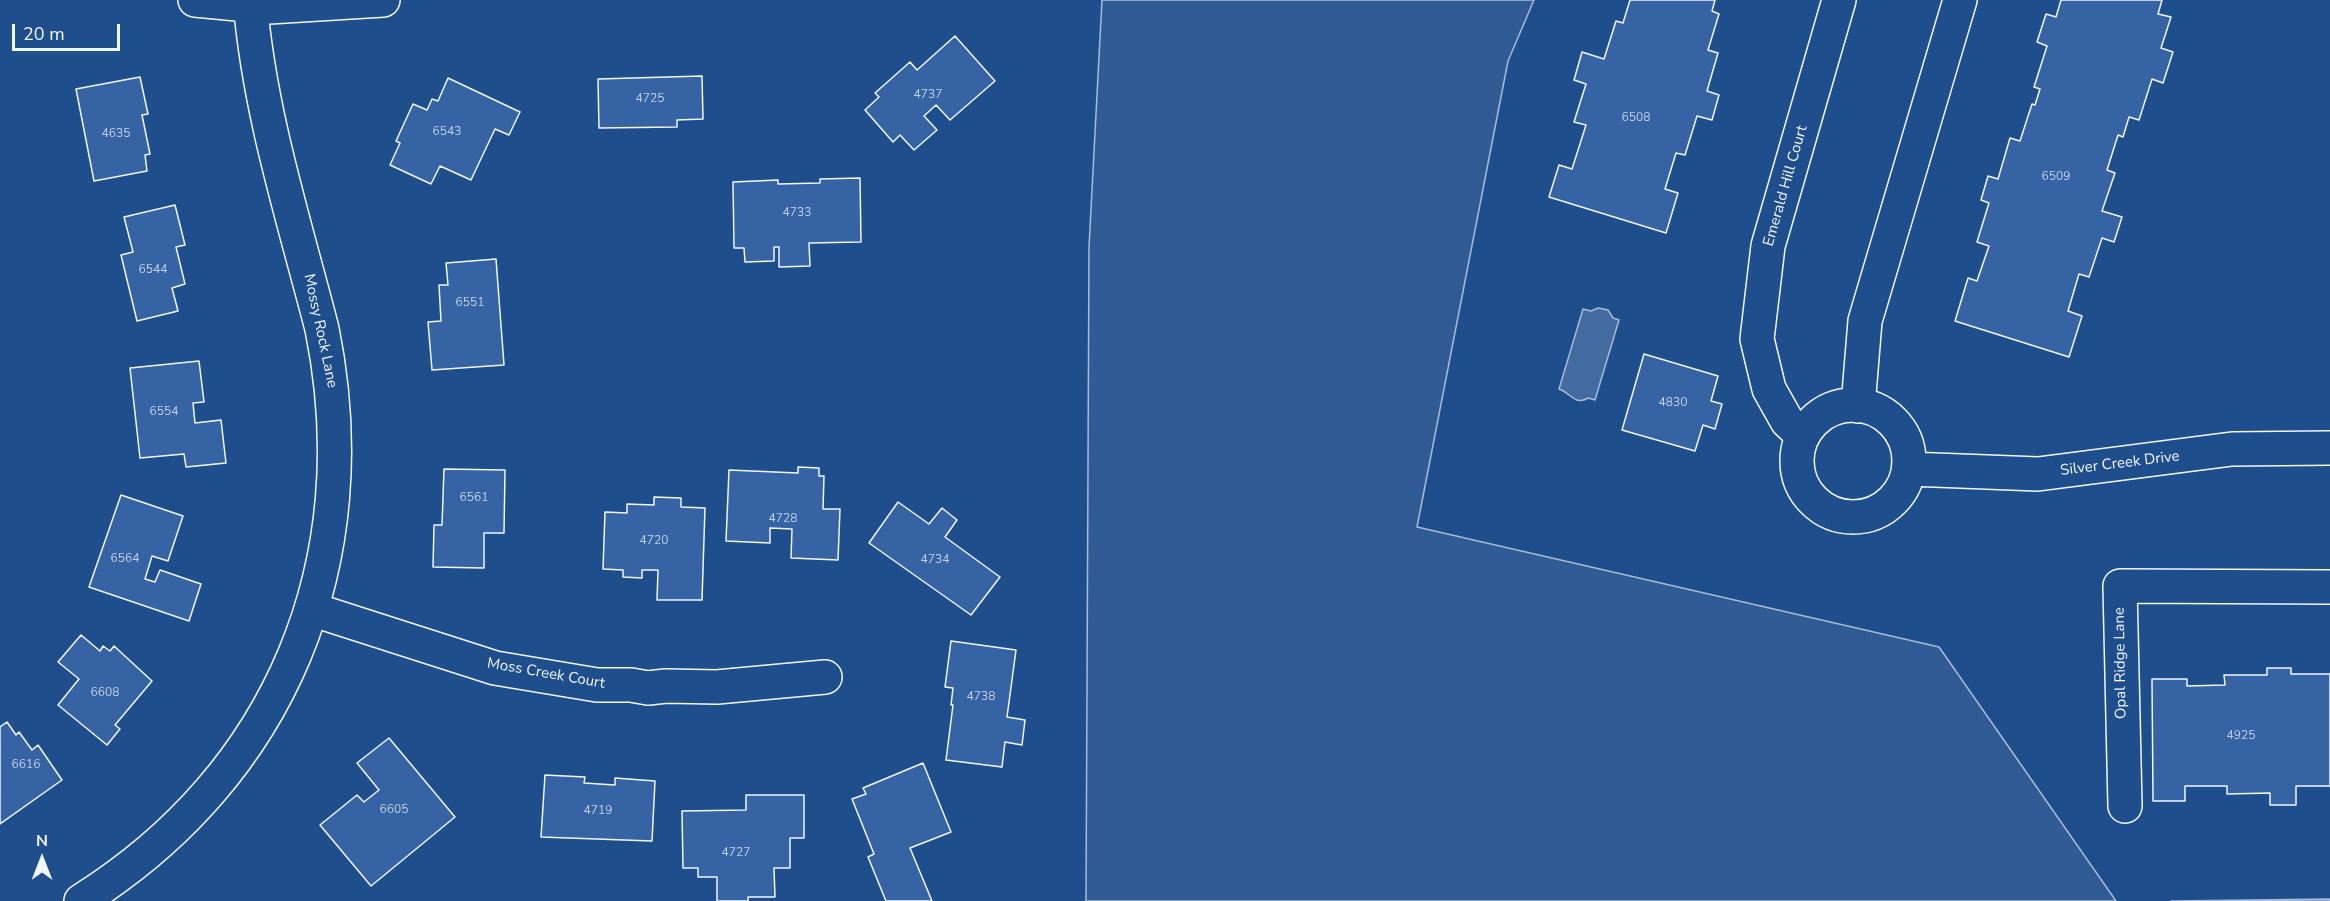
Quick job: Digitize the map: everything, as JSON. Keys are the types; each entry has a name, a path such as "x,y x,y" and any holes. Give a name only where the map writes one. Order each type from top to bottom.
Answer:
{"street":[{"path":"195,0 227,4 250,2 269,7 383,0"},
{"name":"Emerald Hill Court","path":"1803,436 1787,421 1769,389 1757,339 1768,246 1839,0"},
{"path":"1858,406 1865,321 1960,0"},
{"name":"Mossy Rock Lane","path":"81,901 103,888 169,835 215,787 245,747 272,704 293,658 321,577 332,512 336,445 333,394 322,329 265,110 250,2"},
{"path":"1842,406 1858,406 1876,410 1891,419 1902,433 1909,451 1909,469 1904,485 1887,506 1880,511 1863,516 1845,516 1828,511 1803,487 1798,470 1798,452 1803,436 1813,422 1826,412 1842,406"},
{"name":"Silver Creek Drive","path":"1909,469 2038,474 2232,449 2330,448"},
{"name":"Opal Ridge Lane","path":"2125,806 2120,586 2330,586"},
{"name":"Moss Creek Court","path":"311,609 495,668 597,686 717,687 825,676"}],"shaded area":[{"path":"1102,0 1534,0 1508,61 1417,527 1939,647 2116,901 1086,901 1089,247"},
{"path":"1598,308 1608,310 1613,318 1619,320 1595,400 1588,398 1580,401 1559,389 1583,309 1591,311"},
{"path":"2330,899 2330,901 2171,901"}],"building":[{"path":"1630,0 1715,0 1712,11 1719,14 1708,50 1718,53 1707,91 1719,95 1712,120 1697,116 1685,155 1676,153 1665,189 1678,193 1666,233 1549,197 1559,165 1572,169 1586,125 1574,122 1586,84 1574,80 1582,52 1604,59 1616,21 1623,23"},
{"path":"2061,0 2162,0 2158,14 2171,17 2161,48 2173,52 2163,83 2152,79 2139,120 2129,117 2123,137 2118,135 2107,170 2115,173 2102,211 2122,217 2114,242 2102,238 2089,277 2079,274 2068,311 2082,316 2069,357 1955,321 1968,278 1977,281 1989,246 1977,242 1989,203 1981,200 1988,176 1998,179 2010,138 2020,141 2032,104 2035,105 2040,89 2034,87 2047,46 2037,42 2046,14 2056,17"},
{"path":"955,36 995,81 950,120 936,105 924,116 937,130 914,150 900,135 893,142 865,110 879,97 875,93 910,62 917,70"},
{"path":"702,76 703,119 677,120 677,127 599,128 598,79"},
{"path":"140,77 148,114 142,115 150,154 145,155 147,171 94,181 76,89"},
{"path":"448,78 520,112 509,135 495,129 471,180 440,166 431,184 390,165 400,143 396,141 413,104 427,110 432,99 438,101"},
{"path":"860,178 861,242 809,243 810,266 779,267 779,247 774,247 774,261 745,262 744,248 734,248 733,182 778,180 778,184 820,183 820,179"},
{"path":"175,205 185,245 176,247 185,284 172,288 178,311 137,321 121,255 133,252 124,217"},
{"path":"496,259 504,365 432,370 428,322 441,321 439,285 448,285 446,263"},
{"path":"1644,354 1718,376 1711,401 1722,404 1715,429 1703,425 1695,451 1622,430"},
{"path":"199,361 204,402 193,403 195,423 221,420 226,463 186,467 184,454 140,458 130,368"},
{"path":"798,467 819,468 819,476 824,476 823,509 840,509 838,560 791,558 792,529 770,528 770,543 726,541 729,470 798,473"},
{"path":"444,469 505,470 504,533 484,533 484,568 433,567 434,525 442,525"},
{"path":"121,495 183,516 168,561 152,556 145,579 155,582 160,570 201,584 189,621 89,587"},
{"path":"654,497 681,498 681,507 705,508 702,600 657,600 658,570 642,570 642,578 623,577 623,570 603,569 605,512 627,513 627,504 654,505"},
{"path":"898,502 929,524 942,508 957,520 945,537 1000,577 971,615 869,543"},
{"path":"81,635 100,651 103,646 110,651 114,646 152,681 115,725 120,729 107,745 58,705 79,679 58,662"},
{"path":"951,641 1016,650 1007,717 1025,720 1022,745 1005,742 1002,767 946,760 953,705 951,705 953,688 945,687"},
{"path":"2267,668 2291,668 2291,674 2330,674 2330,786 2296,786 2296,805 2270,805 2270,793 2227,794 2227,786 2185,786 2185,801 2153,801 2152,679 2187,679 2187,686 2225,685 2224,675 2267,675"},
{"path":"7,722 16,735 19,732 32,750 38,745 62,780 0,824 0,727"},
{"path":"389,738 455,817 371,886 320,825 357,795 364,802 379,790 357,763"},
{"path":"923,763 951,832 910,848 932,901 886,901 868,857 874,854 852,799 866,794 863,788"},
{"path":"545,775 585,777 584,783 615,785 615,778 655,781 652,841 541,837"},
{"path":"746,795 804,795 804,838 790,838 790,868 774,868 775,897 748,897 748,901 717,901 717,877 698,877 698,868 683,868 682,811 746,810"}]}
